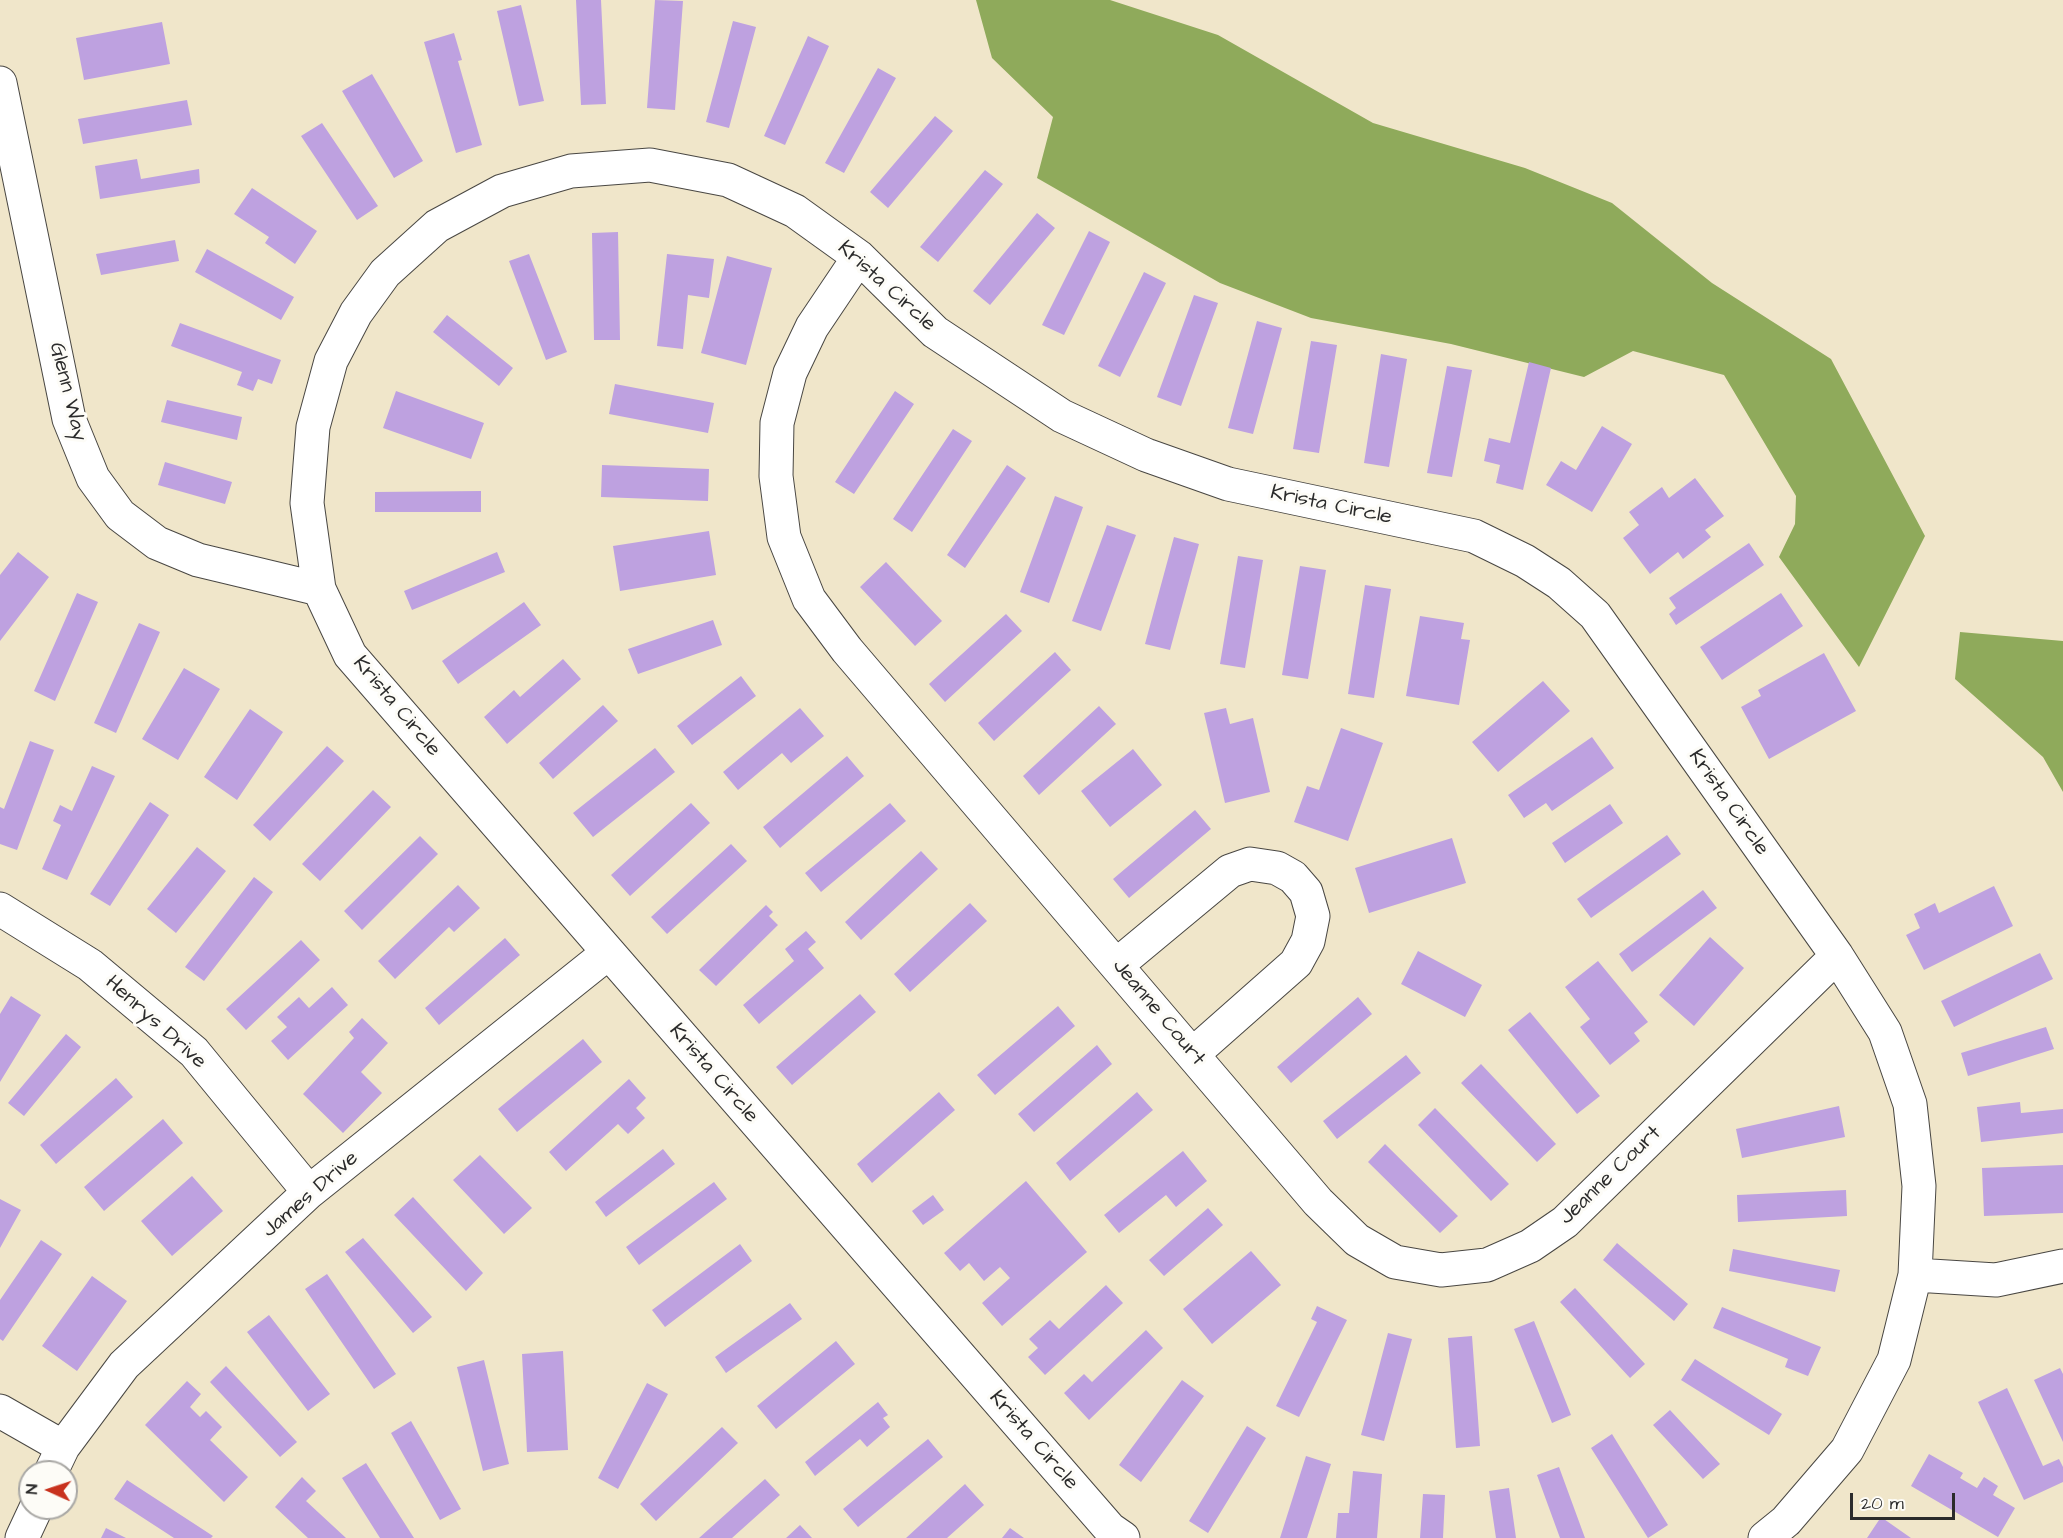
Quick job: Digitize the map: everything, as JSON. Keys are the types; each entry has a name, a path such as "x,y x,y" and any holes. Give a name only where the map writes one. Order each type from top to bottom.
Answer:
{"street":[{"name":"Glenn Way","path":"0,83 69,419 93,478 120,516 157,543 198,560 319,589"},
{"name":"Krista Circle","path":"1112,1535 350,655 319,589 307,503 313,427 331,361 356,313 385,273 437,226 502,191 571,171 650,165 728,180 795,211 859,257 935,332 1003,380 1062,416 1146,454 1228,484 1474,536 1525,561 1559,583 1595,615 1837,956 1884,1032 1910,1104 1919,1186 1915,1275 1894,1360 1847,1450 1786,1521 1765,1538"},
{"name":"Jeanne Court","path":"859,257 812,327 790,373 777,423 776,476 784,537 809,598 848,650 1118,964 1318,1202 1357,1240 1395,1262 1441,1270 1487,1265 1530,1246 1565,1222 1837,956"},
{"path":"1118,964 1230,871 1250,864 1277,868 1293,877 1306,892 1313,916 1308,941 1296,963 1193,1054"},
{"name":"Henrys Drive","path":"0,909 90,965 194,1052 309,1192"},
{"name":"James Drive","path":"57,1459 124,1365 309,1192 608,953"},
{"path":"1915,1275 1996,1280 2063,1266"},
{"path":"0,1411 57,1459"},
{"path":"22,1538 30,1520"}],"green space":[{"path":"976,0 1110,0 1218,35 1373,123 1525,168 1612,203 1712,283 1831,359 1925,536 1859,667 1779,557 1795,524 1796,496 1724,375 1633,351 1584,377 1451,344 1311,318 1220,283 1037,178 1053,117 992,58"},
{"path":"1960,632 2063,641 2063,792 2043,757 1955,679"}],"building":[{"path":"576,0 601,0 606,104 581,105"},
{"path":"655,0 683,1 675,110 647,108"},
{"path":"521,5 544,101 519,106 497,11"},
{"path":"733,21 756,27 729,128 706,122"},
{"path":"162,22 170,64 84,80 76,38"},
{"path":"454,33 462,60 458,61 482,145 456,153 424,42"},
{"path":"808,36 829,46 785,145 764,136"},
{"path":"878,68 896,78 844,173 825,163"},
{"path":"372,74 423,161 394,178 342,91"},
{"path":"187,100 192,125 83,144 78,119"},
{"path":"935,116 953,131 888,208 870,192"},
{"path":"322,123 378,206 357,220 301,136"},
{"path":"137,159 141,179 199,169 200,183 100,199 95,166"},
{"path":"985,170 1003,184 938,262 920,247"},
{"path":"252,188 317,231 295,264 265,243 269,237 234,214"},
{"path":"1037,213 1055,228 990,305 973,291"},
{"path":"1089,231 1110,242 1064,335 1042,325"},
{"path":"618,232 620,340 594,340 592,233"},
{"path":"175,240 179,261 101,275 96,254"},
{"path":"207,249 294,297 281,320 195,272"},
{"path":"529,254 567,352 546,360 509,261"},
{"path":"667,254 714,259 709,298 688,295 683,349 657,346"},
{"path":"727,256 772,268 746,365 701,353"},
{"path":"1144,272 1166,283 1120,377 1098,366"},
{"path":"1194,295 1218,303 1181,406 1157,397"},
{"path":"447,315 513,368 499,386 433,332"},
{"path":"1257,321 1282,328 1253,434 1228,428"},
{"path":"180,323 281,360 272,384 258,379 253,391 237,385 242,372 171,346"},
{"path":"1311,341 1337,345 1319,453 1293,449"},
{"path":"1381,354 1407,359 1389,467 1364,463"},
{"path":"1529,362 1551,368 1523,490 1496,483 1500,465 1484,461 1489,438 1510,443"},
{"path":"1447,366 1472,370 1452,477 1427,473"},
{"path":"615,384 714,403 708,433 609,414"},
{"path":"396,391 484,423 471,459 383,428"},
{"path":"895,391 914,404 854,494 835,482"},
{"path":"167,400 242,417 237,440 161,422"},
{"path":"1602,426 1632,444 1592,512 1546,485 1561,461 1576,470"},
{"path":"953,429 972,441 912,532 893,519"},
{"path":"165,462 232,482 225,504 158,485"},
{"path":"602,465 709,469 708,501 601,497"},
{"path":"1007,465 1026,478 965,568 947,555"},
{"path":"1695,478 1724,516 1705,530 1711,537 1683,559 1678,552 1650,574 1623,538 1639,525 1629,512 1662,487 1669,498"},
{"path":"481,491 481,512 375,512 375,492"},
{"path":"1055,496 1083,507 1049,603 1020,592"},
{"path":"1107,525 1136,535 1101,631 1072,621"},
{"path":"709,531 716,575 620,591 613,546"},
{"path":"1174,537 1199,544 1170,650 1145,644"},
{"path":"1749,543 1764,565 1676,625 1669,614 1676,608 1669,598"},
{"path":"18,552 49,577 0,641 0,575"},
{"path":"497,552 505,572 412,610 404,591"},
{"path":"1238,556 1263,560 1245,668 1220,664"},
{"path":"886,562 942,621 915,646 860,587"},
{"path":"1300,566 1326,570 1308,679 1282,675"},
{"path":"1365,585 1391,589 1374,698 1348,694"},
{"path":"77,593 98,602 55,701 34,691"},
{"path":"1781,593 1803,626 1722,680 1700,647"},
{"path":"524,602 541,625 458,684 442,661"},
{"path":"1006,614 1022,631 945,702 929,684"},
{"path":"1420,616 1464,623 1461,639 1470,640 1459,705 1406,696"},
{"path":"713,620 722,645 638,674 628,649"},
{"path":"139,623 160,632 116,733 94,723"},
{"path":"1055,652 1071,670 994,741 978,723"},
{"path":"1824,653 1856,711 1769,759 1741,707 1761,696 1758,690"},
{"path":"563,659 581,679 507,744 484,717 514,690 520,697"},
{"path":"184,668 220,689 178,760 142,739"},
{"path":"741,676 756,696 692,745 677,726"},
{"path":"1543,681 1570,711 1498,772 1472,742"},
{"path":"603,705 618,721 553,779 539,763"},
{"path":"1099,706 1116,724 1039,795 1023,776"},
{"path":"800,708 824,736 791,763 782,753 738,790 723,772"},
{"path":"1226,708 1230,724 1253,718 1270,792 1225,803 1204,713"},
{"path":"250,709 283,732 237,800 204,777"},
{"path":"1341,728 1383,743 1348,841 1294,822 1307,786 1319,790"},
{"path":"1592,737 1614,768 1552,811 1546,803 1524,818 1508,795"},
{"path":"30,741 54,750 17,850 0,844 0,807 4,809"},
{"path":"327,746 344,761 270,841 253,825"},
{"path":"655,748 675,772 593,837 573,813"},
{"path":"1133,749 1162,785 1110,827 1081,791"},
{"path":"847,756 864,776 780,848 763,827"},
{"path":"92,766 115,776 67,880 42,869 61,825 53,821 60,805 72,811"},
{"path":"373,790 391,807 320,881 302,864"},
{"path":"150,802 169,815 110,906 90,894"},
{"path":"691,803 710,823 630,896 611,875"},
{"path":"890,803 906,821 821,892 805,873"},
{"path":"1610,804 1623,823 1565,863 1552,843"},
{"path":"1195,810 1211,829 1129,898 1113,879"},
{"path":"1667,835 1681,854 1591,918 1577,899"},
{"path":"420,836 438,854 362,930 344,911"},
{"path":"1452,838 1466,883 1369,913 1355,868"},
{"path":"731,844 747,861 667,934 651,917"},
{"path":"197,847 226,871 176,933 147,909"},
{"path":"921,851 938,869 861,940 845,922"},
{"path":"254,877 273,892 204,981 185,967"},
{"path":"458,885 480,908 454,932 449,927 395,979 378,961"},
{"path":"1994,886 2013,926 1924,970 1906,935 1920,928 1914,914 1935,903 1939,913"},
{"path":"1703,890 1717,908 1632,972 1619,954"},
{"path":"970,903 987,921 910,992 894,974"},
{"path":"766,905 773,912 769,916 778,925 716,986 699,970"},
{"path":"806,931 816,942 808,949 824,968 759,1024 743,1005 794,961 785,949"},
{"path":"1710,937 1744,968 1694,1026 1659,995"},
{"path":"505,938 520,955 439,1025 425,1008"},
{"path":"301,940 320,960 246,1030 226,1009"},
{"path":"1418,951 1482,985 1465,1017 1401,984"},
{"path":"2040,953 2053,979 1954,1027 1941,1001"},
{"path":"1598,961 1648,1022 1634,1033 1640,1041 1610,1065 1580,1027 1590,1019 1565,987"},
{"path":"332,987 348,1005 288,1060 271,1041 287,1027 277,1017 299,997 309,1008"},
{"path":"860,994 876,1012 792,1085 776,1067"},
{"path":"11,996 41,1015 0,1082 0,1014"},
{"path":"1358,997 1372,1014 1291,1083 1277,1067"},
{"path":"1058,1006 1075,1026 995,1095 977,1075"},
{"path":"1530,1012 1600,1096 1577,1114 1508,1030"},
{"path":"362,1018 388,1043 361,1072 382,1093 343,1133 303,1094 354,1038 349,1032"},
{"path":"2046,1027 2054,1049 1968,1076 1961,1053"},
{"path":"66,1034 81,1047 24,1116 8,1103"},
{"path":"583,1039 602,1062 517,1132 498,1109"},
{"path":"1097,1045 1112,1064 1034,1132 1018,1114"},
{"path":"1406,1055 1421,1073 1337,1139 1323,1121"},
{"path":"1481,1064 1556,1144 1537,1162 1461,1083"},
{"path":"116,1078 133,1097 56,1164 40,1145"},
{"path":"629,1079 646,1098 636,1108 645,1118 628,1134 618,1124 566,1171 549,1152"},
{"path":"939,1092 955,1110 872,1183 857,1164"},
{"path":"1137,1092 1153,1110 1070,1181 1056,1163"},
{"path":"2020,1102 2021,1113 2063,1109 2063,1133 1981,1142 1977,1107"},
{"path":"1839,1106 1845,1137 1742,1158 1736,1129"},
{"path":"1435,1108 1509,1184 1491,1201 1418,1125"},
{"path":"163,1119 183,1143 104,1211 84,1187"},
{"path":"1385,1144 1458,1216 1440,1233 1368,1162"},
{"path":"663,1149 675,1164 606,1217 595,1202"},
{"path":"1183,1151 1207,1181 1176,1207 1166,1195 1119,1233 1104,1215"},
{"path":"480,1155 532,1208 504,1234 453,1180"},
{"path":"2063,1165 2063,1213 1984,1216 1982,1168"},
{"path":"192,1176 223,1211 172,1256 141,1221"},
{"path":"1026,1181 1087,1252 1002,1326 982,1303 1010,1278 1000,1267 984,1281 969,1263 960,1271 944,1253"},
{"path":"714,1182 727,1199 639,1265 626,1247"},
{"path":"1846,1190 1847,1216 1738,1222 1737,1195"},
{"path":"933,1195 944,1210 923,1225 912,1211"},
{"path":"413,1197 483,1273 466,1291 394,1215"},
{"path":"0,1199 21,1210 0,1248"},
{"path":"1208,1208 1223,1225 1164,1276 1149,1260"},
{"path":"363,1238 432,1317 413,1333 345,1252"},
{"path":"41,1240 62,1254 3,1341 0,1339 0,1300"},
{"path":"1617,1243 1688,1304 1674,1321 1603,1260"},
{"path":"740,1244 752,1261 665,1327 652,1310"},
{"path":"1733,1249 1840,1270 1835,1292 1729,1271"},
{"path":"1251,1251 1281,1285 1212,1344 1183,1309"},
{"path":"327,1274 396,1374 374,1389 305,1289"},
{"path":"92,1276 127,1301 77,1371 42,1346"},
{"path":"1106,1285 1123,1303 1045,1375 1028,1357 1038,1348 1029,1339 1050,1320 1059,1329"},
{"path":"1575,1288 1645,1364 1630,1378 1560,1302"},
{"path":"790,1303 802,1319 726,1373 715,1357"},
{"path":"1317,1306 1347,1320 1299,1417 1276,1406 1317,1322 1311,1319"},
{"path":"1722,1307 1821,1347 1808,1376 1785,1367 1788,1359 1713,1328"},
{"path":"269,1315 330,1394 308,1411 247,1332"},
{"path":"1534,1321 1571,1415 1552,1423 1514,1329"},
{"path":"1146,1330 1163,1348 1089,1420 1064,1393 1084,1374 1092,1382"},
{"path":"1388,1333 1412,1339 1384,1441 1361,1435"},
{"path":"1472,1336 1480,1446 1456,1448 1448,1338"},
{"path":"836,1341 855,1364 776,1429 757,1406"},
{"path":"563,1351 568,1450 527,1452 522,1354"},
{"path":"1695,1359 1782,1414 1769,1435 1681,1380"},
{"path":"484,1360 509,1464 483,1471 457,1367"},
{"path":"226,1366 297,1442 280,1457 210,1382"},
{"path":"2060,1368 2063,1374 2063,1442 2034,1380"},
{"path":"1182,1380 1204,1396 1141,1482 1119,1465"},
{"path":"187,1381 201,1394 190,1407 200,1417 206,1411 222,1427 210,1440 248,1477 224,1502 145,1425"},
{"path":"647,1383 668,1394 618,1489 598,1478"},
{"path":"2007,1388 2043,1466 2059,1459 2063,1467 2063,1482 2024,1500 1978,1402"},
{"path":"878,1402 888,1415 883,1418 890,1427 867,1447 860,1439 815,1476 805,1462"},
{"path":"1670,1410 1720,1464 1703,1479 1653,1425"},
{"path":"411,1421 461,1509 440,1520 391,1433"},
{"path":"1247,1426 1266,1438 1208,1533 1189,1521"},
{"path":"722,1427 738,1443 656,1521 640,1504"},
{"path":"1612,1434 1668,1525 1648,1538 1591,1448"},
{"path":"928,1439 943,1457 858,1527 843,1509"},
{"path":"1929,1454 1963,1473 1960,1478 1977,1488 1984,1477 1998,1486 1993,1495 2015,1508 1998,1537 1911,1486"},
{"path":"1306,1456 1331,1464 1307,1538 1280,1538"},
{"path":"366,1463 414,1538 380,1538 342,1478"},
{"path":"1559,1467 1585,1538 1560,1538 1537,1475"},
{"path":"1353,1471 1382,1474 1377,1538 1336,1538 1338,1513 1349,1513"},
{"path":"302,1477 316,1491 306,1501 346,1538 308,1538 275,1507"},
{"path":"765,1479 780,1495 732,1538 699,1538"},
{"path":"127,1480 213,1536 211,1538 174,1538 114,1499"},
{"path":"965,1484 984,1505 947,1538 906,1538"},
{"path":"1509,1488 1516,1538 1496,1538 1489,1491"},
{"path":"1423,1494 1445,1495 1443,1538 1420,1538"},
{"path":"1881,1517 1911,1538 1867,1538"},
{"path":"800,1525 812,1538 786,1538"},
{"path":"106,1528 126,1538 101,1538"},
{"path":"1010,1528 1024,1538 1002,1538"}]}
